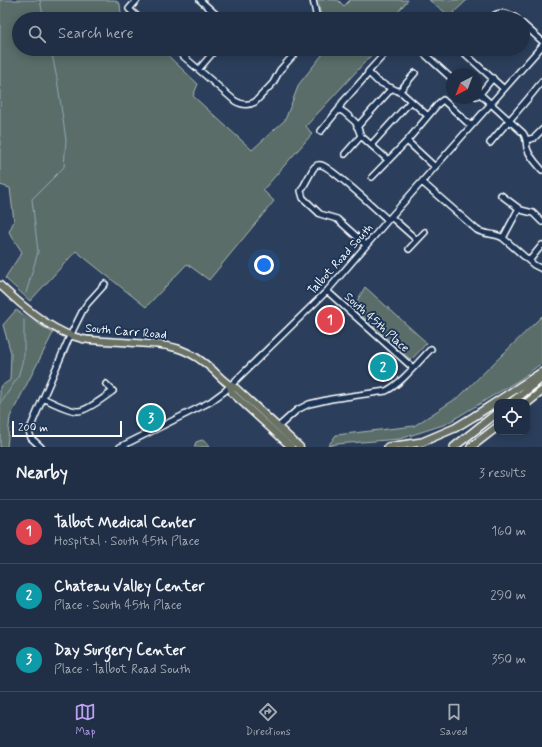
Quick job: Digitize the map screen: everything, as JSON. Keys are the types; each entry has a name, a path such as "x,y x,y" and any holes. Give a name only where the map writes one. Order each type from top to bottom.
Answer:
{"highway":[{"path":"388,447 422,442 455,428 542,372"},
{"path":"516,399 542,378"},
{"path":"520,399 542,382"},
{"path":"530,401 542,391"},
{"path":"454,447 494,415"},
{"path":"459,447 494,419"},
{"path":"471,447 494,429"},
{"path":"478,447 494,434"}],"main road":[{"name":"South Carr Road","path":"0,285 30,311 51,326 70,336 94,341 164,345 183,350 205,363 230,386"},
{"path":"230,386 237,388 300,447"},
{"path":"230,386 232,392 291,447"}],"street":[{"path":"132,12 129,9 137,0"},
{"path":"200,0 213,12"},
{"path":"313,0 316,12"},
{"path":"530,30 542,41"},
{"name":"Talbot Road South","path":"120,447 210,402 230,386 327,291 542,46"},
{"path":"183,56 235,101 243,104 252,104 255,102 273,83 280,70 293,56"},
{"path":"199,69 210,56"},
{"path":"321,131 342,103 383,56"},
{"path":"427,56 446,74"},
{"path":"468,56 504,89"},
{"path":"368,72 377,81 399,92 428,116"},
{"path":"399,92 415,73"},
{"path":"482,90 493,78"},
{"path":"490,143 537,89 542,81"},
{"path":"357,127 392,88"},
{"path":"537,89 542,94"},
{"path":"482,98 523,133 526,140 527,149 542,170"},
{"path":"372,177 443,100 471,126"},
{"path":"371,145 411,101"},
{"path":"339,109 353,120 361,136 388,160"},
{"path":"526,140 534,138 542,130"},
{"path":"345,154 361,136"},
{"path":"406,141 435,167"},
{"path":"366,245 337,219 320,214 303,198 300,191 316,166 324,166 341,178 389,219 417,240"},
{"path":"422,182 477,230 483,233 499,235 542,269"},
{"path":"501,195 521,210 533,213 542,222"},
{"path":"503,238 518,208"},
{"path":"409,249 425,232"},
{"path":"529,260 542,245"},
{"path":"41,447 31,438 29,431 70,336 87,304 105,284"},
{"name":"South 45th Place","path":"327,291 413,368"},
{"path":"278,427 297,410 309,404 331,399 386,391 390,389 399,382 431,349"},
{"path":"42,398 73,411 84,410 113,391 106,384"}],"green space":[{"path":"0,0 115,0 120,4 121,12 12,12 12,56 168,56 198,84 193,96 252,150 285,120 299,84 321,56 371,56 306,126 312,134 263,190 274,201 209,280 187,264 146,307 76,251 30,301 5,278 22,252 9,232 14,221 10,188 0,185"},
{"path":"316,0 338,0 344,6 350,0 408,0 398,12 320,12 319,4"},
{"path":"429,0 467,0 454,12 445,12"},
{"path":"365,287 427,343 411,360 353,308"},
{"path":"16,310 53,333 10,417 7,447 0,447 0,387 10,380 11,353 3,325"},
{"path":"542,316 542,363 519,380 446,424 400,439 336,444 328,446 336,435 414,426 460,396"},
{"path":"202,440 207,443 209,447 194,447 196,442"}],"waterway":[{"path":"40,0 43,12"},
{"path":"26,293 38,252 32,199 64,167 66,140 52,56"},
{"path":"0,406 18,377 24,356 24,320"}],"place":[{"name":"Talbot Medical Center","path":"330,320"},
{"name":"Chateau Valley Center","path":"383,367"},
{"name":"Day Surgery Center","path":"151,418"}]}
